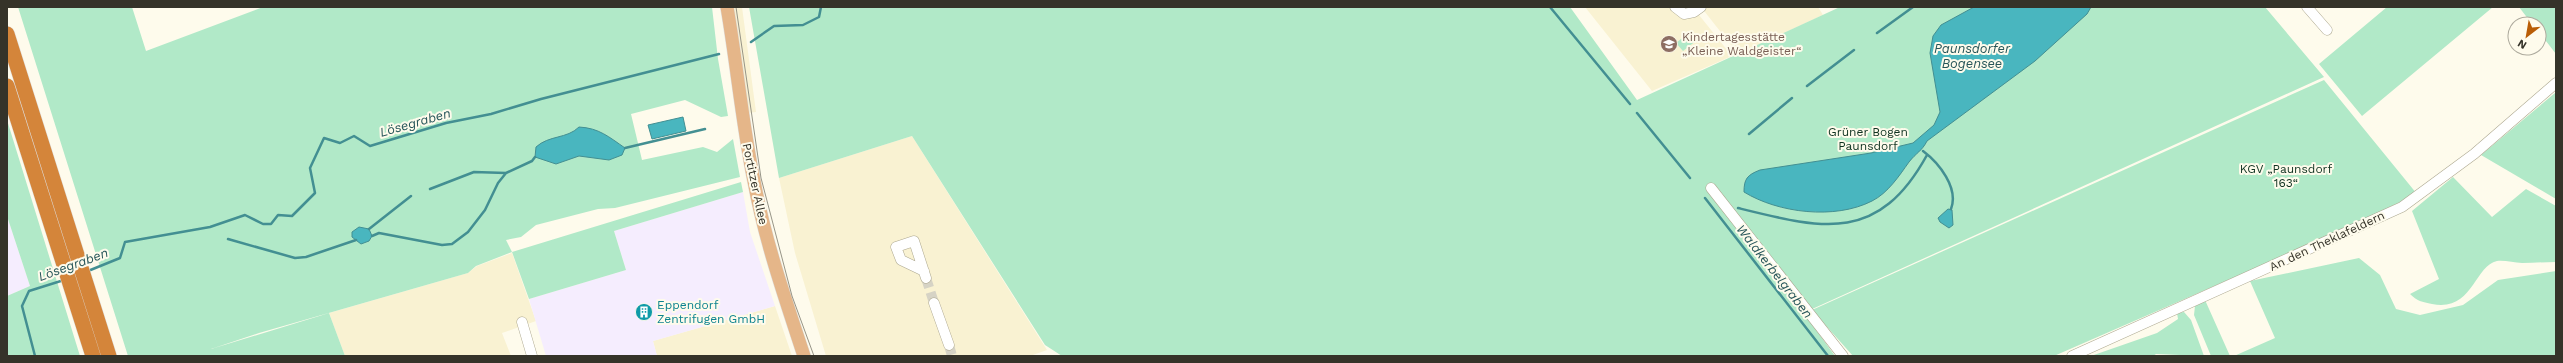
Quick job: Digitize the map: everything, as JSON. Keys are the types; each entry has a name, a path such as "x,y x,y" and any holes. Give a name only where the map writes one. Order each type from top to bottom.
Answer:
{"highway":[{"path":"7,34 109,356"},
{"path":"7,86 93,356"}],"main road":[{"name":"Portitzer Allee","path":"727,7 741,113 754,183 774,267 804,356"}],"street":[{"path":"1676,7 1684,14 1694,12 1701,7"},
{"path":"2312,9 2327,30"},
{"name":"An den Theklafeldern","path":"2072,356 2402,207 2474,154 2556,84"},
{"path":"1711,188 1843,356"},
{"path":"934,303 948,345"},
{"path":"522,322 532,356"}],"shaded area":[{"path":"733,7 742,7 756,112 748,113"},
{"name":"Kindertagesstätte „Kleine Waldgeister“","path":"1585,7 1671,7 1683,19 1699,15 1732,56 1652,91"},
{"path":"1701,7 1818,7 1823,15 1738,54"},
{"path":"912,136 1047,350 1030,356 826,356 795,253 779,178"},
{"name":"Eppendorf Zentrifugen GmbH","path":"743,192 750,232 775,306 653,341 657,356 546,356 529,299 626,270 614,231"},
{"path":"7,216 30,286 7,296"},
{"path":"512,253 536,321 502,333 511,356 345,356 329,313 468,273 477,266"},
{"path":"775,306 792,356 657,356 653,341"}],"green space":[{"path":"18,7 132,7 146,51 263,7 712,7 718,59 728,116 721,117 685,100 631,114 642,160 703,147 717,152 733,139 740,177 615,208 598,209 536,225 521,237 506,240 512,252 476,266 468,273 259,333 211,349 329,313 345,356 128,356"},
{"name":"Grüner Bogen Paunsdorf","path":"749,7 1570,7 1637,100 1840,7 2265,7 2324,77 1810,310 1769,265 1835,356 1062,356 1045,345 912,136 779,178"},
{"path":"2387,7 2493,7 2362,116 2319,64"},
{"path":"2519,7 2556,7 2556,54 2547,42 2547,16 2526,16"},
{"path":"1691,31 1697,40 1683,51 1676,43"},
{"name":"KGV „Paunsdorf 163“","path":"2324,80 2417,194 2338,232 2054,356 1853,356 1812,310"},
{"path":"2556,93 2556,199 2481,155"},
{"path":"7,120 80,356 7,356 7,296 30,286 7,216"},
{"path":"2453,177 2492,217 2526,189 2556,206 2556,262 2522,263 2497,261 2489,265 2465,295 2456,301 2446,305 2425,303 2417,300 2410,294 2439,279 2412,211"},
{"path":"741,182 743,192 614,231 626,270 529,299 512,252"},
{"path":"2359,258 2380,275 2396,309 2420,315 2463,305 2498,280 2556,271 2556,356 2234,356 2275,338 2250,281"},
{"path":"2205,300 2230,356 2211,356 2194,315 2195,306"},
{"path":"2184,312 2191,320 2204,356 2156,354 2153,356 2091,356 2157,333 2178,319 2177,313"}],"water":[{"name":"Paunsdorfer Bogensee","path":"1974,7 2091,7 2087,14 2035,61 1927,141 1888,189 1878,198 1857,207 1841,211 1807,212 1773,205 1744,192 1747,178 1760,170 1871,153 1913,143 1934,125 1940,112 1930,53 1933,36 1941,25"},
{"path":"683,117 686,131 652,139 648,125"},
{"path":"579,127 598,131 609,137 625,148 622,155 609,160 579,156 556,164 535,157 536,147 541,143 569,134"},
{"path":"1948,209 1952,210 1953,225 1949,228 1940,222 1938,218"},
{"path":"359,227 369,229 372,236 369,241 361,244 352,237 352,232"}],"waterway":[{"name":"Lösegraben","path":"751,42 774,26 803,25 819,17 821,7"},
{"name":"Waldkerbelgraben","path":"1550,7 1630,104"},
{"path":"1877,33 1913,7"},
{"path":"1807,86 1854,50"},
{"name":"Lösegraben","path":"88,271 120,258 125,242 210,227 245,215 263,224 271,224 278,215 292,216 315,193 310,168 324,138 340,143 354,136 370,146 446,123 491,114 541,99 719,54"},
{"path":"1749,134 1792,98"},
{"name":"Waldkerbelgraben","path":"1637,113 1690,178"},
{"path":"625,148 705,129"},
{"path":"1923,151 1941,169 1950,185 1953,201 1951,209"},
{"path":"1738,208 1796,221 1822,224 1846,223 1868,216 1889,204 1908,184 1927,155"},
{"path":"372,236 379,233 442,245 452,244 468,232 485,210 498,183 506,173 532,161 535,157"},
{"path":"430,189 474,172 506,173"},
{"path":"369,229 411,196"},
{"name":"Waldkerbelgraben","path":"1705,198 1828,356"},
{"path":"228,239 295,258 306,257 356,240"},
{"name":"Lösegraben","path":"35,356 22,306 29,291 64,280"}],"tunnel":[{"path":"926,278 934,303"},
{"path":"949,345 952,356"}],"tram line":[{"path":"736,7 761,178 792,296 814,356"}],"place":[{"name":"Kindertagesstätte „Kleine Waldgeister“","path":"1669,44"},
{"name":"Eppendorf Zentrifugen GmbH","path":"644,312"}]}
